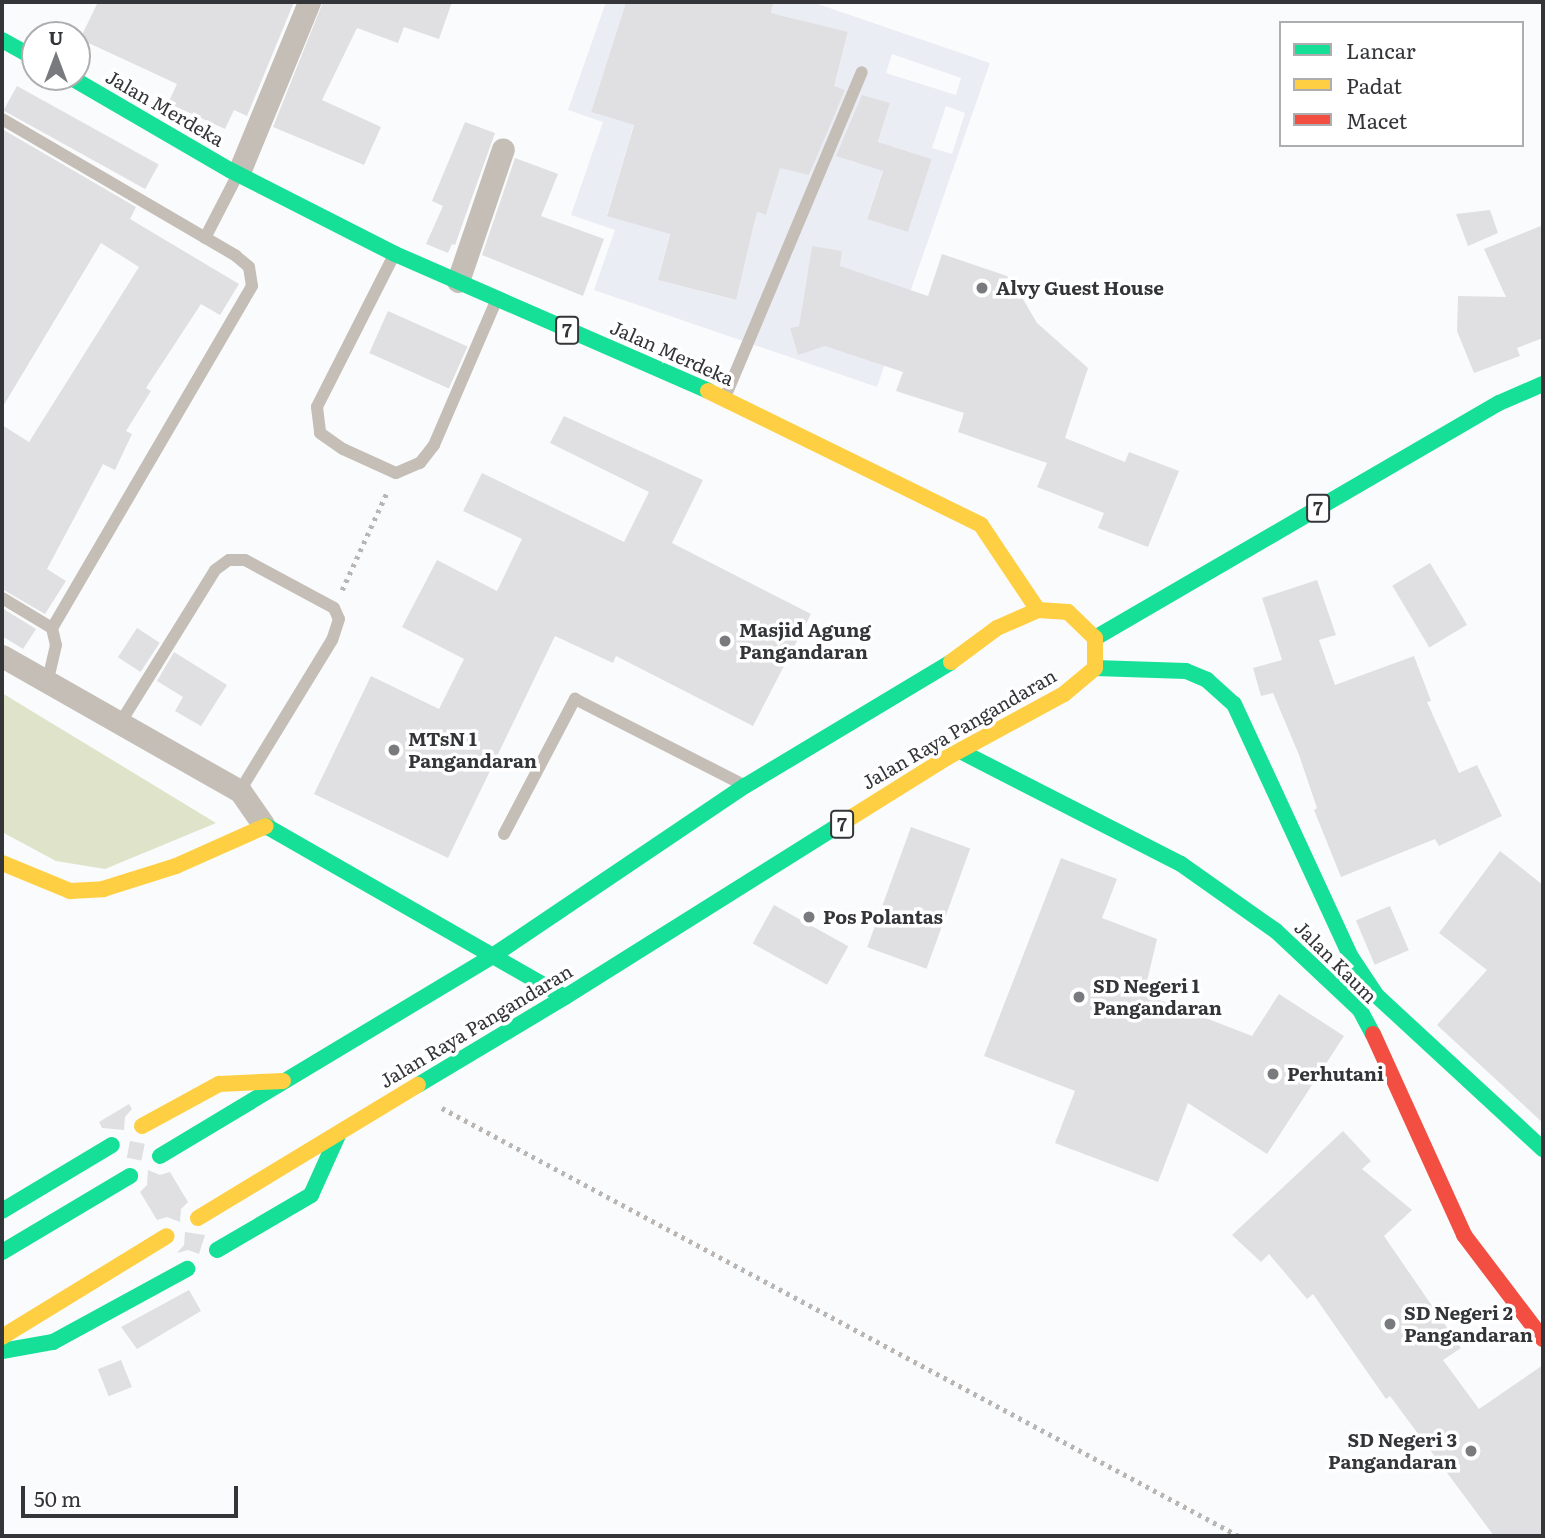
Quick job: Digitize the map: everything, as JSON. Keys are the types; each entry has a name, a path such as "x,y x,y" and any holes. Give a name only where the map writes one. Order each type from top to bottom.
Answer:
{"main road":[{"path":"2,40 21,50"},
{"name":"Jalan Merdeka","path":"91,89 239,172 395,254 724,399 981,525 1038,610"},
{"name":"7","path":"1095,638 1499,403 1543,384"},
{"path":"160,1156 494,955 745,786 947,665 997,628 1038,610 1068,612 1095,638 1095,668"},
{"name":"Jalan Raya Pangandaran","path":"198,1218 565,997 960,751 1064,694 1095,668"},
{"name":"Jalan Kaum","path":"1095,668 1186,671 1207,680 1234,704 1351,957 1377,996 1543,1149"},
{"name":"Jalan Kaum","path":"960,751 1181,864 1276,931 1360,1010 1389,1064 1464,1235 1543,1339"},
{"path":"2,863 70,891 103,889 176,866 263,824 565,997"},
{"path":"142,1126 219,1084 286,1081"},
{"path":"217,1250 311,1195 339,1133"},
{"path":"2,1211 112,1144"},
{"path":"2,1252 130,1176"},
{"path":"2,1337 167,1236"},
{"path":"2,1351 53,1342 187,1269"}],"street":[{"path":"239,172 309,2"},
{"path":"458,281 503,149"},
{"path":"2,656 119,725 240,791 263,824"}],"lane":[{"path":"724,399 862,72"},
{"path":"2,120 205,238 249,267 252,286 52,628 56,645 47,683"},
{"path":"205,238 239,172"},
{"path":"395,254 317,407 320,433 343,449 396,473 420,463 434,445 497,299"},
{"path":"119,725 215,570 229,561 245,561 334,608 339,619 331,640 240,791"},
{"path":"2,598 52,628"},
{"path":"504,834 575,699 745,786"}],"path":[{"path":"334,608 396,473"},
{"path":"411,1091 1239,1536"}],"shaded area":[{"path":"606,2 633,2 684,19 690,2 718,2 696,87 749,100 774,2 812,2 990,63 877,387 594,290 615,230 571,215 603,122 568,110","holes":["625,5 707,31 633,82 620,121 591,112","780,15 848,33 810,175 743,158","892,54 961,78 956,95 886,73","641,100 658,230 607,215","890,103 871,166 850,160","702,104 705,210 755,222 735,300 658,280","946,106 965,113 952,154 932,148","891,146 932,159 908,232 867,218","775,183 766,215 720,201","812,247 842,251 832,312 802,307","844,312 842,341 798,354 791,328"]}],"green space":[{"path":"2,693 216,823 105,869 56,861 2,832"}],"building":[{"path":"98,2 294,2 247,116 234,110 225,129 168,103 177,84 91,44 91,21 89,21"},
{"path":"323,2 452,2 439,39 404,27 398,43 357,28 322,100 381,127 364,165 273,127"},
{"path":"626,2 774,2 771,13 848,32 834,86 845,90 809,175 780,168 766,215 757,212 736,300 658,280 670,234 607,216 634,125 591,112"},
{"path":"17,86 21,91 26,91 159,165 145,189 3,110"},
{"path":"862,95 890,103 878,142 932,159 908,232 867,219 883,171 836,156"},
{"path":"465,122 495,133 455,245 452,244 448,253 426,244 443,206 432,201"},
{"path":"2,129 136,207 130,219 239,284 220,315 201,304 146,388 151,391 126,431 132,434 115,470 103,464 47,569 66,581 45,614 2,589 2,425 29,442 139,267 101,243 2,408"},
{"path":"515,158 558,174 541,216 604,239 583,296 482,255"},
{"path":"1490,210 1498,233 1468,246 1456,214"},
{"path":"1543,225 1543,338 1517,348 1520,356 1474,373 1457,331 1458,296 1506,297 1484,249"},
{"path":"812,246 842,251 840,266 928,296 942,254 1010,277 1037,323 1088,368 1065,438 1125,462 1129,452 1179,471 1148,547 1098,528 1104,513 1037,487 1047,463 958,432 964,413 896,391 903,372 825,346 798,355 790,328 799,326"},
{"path":"388,311 467,346 449,388 369,353"},
{"path":"564,416 703,480 672,543 811,614 753,726 616,656 613,663 555,636 448,858 314,794 371,676 439,709 464,659 402,627 437,560 497,591 522,539 463,511 482,473 624,542 649,492 550,443"},
{"path":"1430,563 1467,625 1429,647 1392,586"},
{"path":"1317,580 1336,635 1319,640 1335,685 1414,656 1431,701 1427,702 1459,773 1477,765 1502,816 1439,846 1435,839 1341,877 1314,810 1317,808 1299,755 1273,693 1261,696 1253,668 1282,660 1262,598"},
{"path":"2,608 36,629 23,649 2,636"},
{"path":"137,628 160,643 141,672 118,657"},
{"path":"174,652 227,685 201,726 175,711 183,697 157,681"},
{"path":"911,827 970,849 926,969 867,947"},
{"path":"1500,851 1543,885 1543,1123 1437,1025 1487,970 1439,933"},
{"name":"SD Negeri 1 Pangandaran","path":"1061,858 1117,879 1102,918 1157,939 1144,994 1252,1036 1279,994 1344,1036 1267,1154 1188,1103 1158,1182 1055,1143 1075,1091 984,1056"},
{"path":"774,905 848,946 827,985 753,943"},
{"path":"1390,906 1409,950 1375,965 1356,920"},
{"path":"129,1104 132,1109 125,1117 124,1130 102,1128 99,1122"},
{"path":"1343,1131 1371,1161 1362,1169 1412,1210 1384,1236 1461,1348 1443,1360 1479,1409 1543,1365 1543,1536 1494,1536 1390,1396 1386,1399 1313,1294 1307,1299 1269,1254 1261,1262 1232,1235"},
{"path":"130,1141 145,1144 141,1161 127,1158"},
{"path":"148,1170 160,1175 170,1172 188,1202 181,1209 180,1222 167,1217 157,1220 140,1192 147,1185"},
{"path":"185,1232 205,1235 199,1254 188,1250 177,1253 184,1245"},
{"path":"189,1290 201,1311 137,1349 121,1327"},
{"path":"121,1360 132,1387 109,1396 98,1369"}],"traffic: fast":[{"path":"2,40 21,50"},
{"path":"91,89 230,170 395,254 708,391"},
{"path":"1095,638 1499,403 1543,384"},
{"path":"494,955 745,786 951,662"},
{"path":"1095,668 1186,671 1207,680 1234,704 1351,957 1377,996 1543,1149"},
{"path":"960,751 1181,864 1276,931 1360,1010 1373,1034"},
{"path":"266,826 565,997 847,820"},
{"path":"160,1156 494,955"},
{"path":"418,1085 565,997"},
{"path":"217,1250 311,1195 339,1133"},
{"path":"2,1211 112,1145"},
{"path":"2,1252 130,1176"},
{"path":"2,1351 53,1342 187,1269"}],"traffic: slow":[{"path":"708,391 981,525 1038,610"},
{"path":"951,662 997,628 1038,610 1068,612 1095,638"},
{"path":"847,820 948,757 1064,694 1095,668 1095,638"},
{"path":"2,863 70,891 103,889 176,866 266,826"},
{"path":"142,1126 219,1084 283,1081"},
{"path":"198,1218 418,1085"},
{"path":"2,1337 167,1236"}],"traffic: jam":[{"path":"1373,1034 1464,1235 1543,1339"}],"place":[{"name":"Alvy Guest House","path":"982,288"},
{"name":"Masjid Agung Pangandaran","path":"725,641"},
{"name":"MTsN 1 Pangandaran","path":"394,750"},
{"name":"Pos Polantas","path":"809,917"},
{"name":"SD Negeri 1 Pangandaran","path":"1079,997"},
{"name":"Perhutani","path":"1273,1074"},
{"name":"SD Negeri 2 Pangandaran","path":"1390,1324"},
{"name":"SD Negeri 3 Pangandaran","path":"1471,1451"}]}
